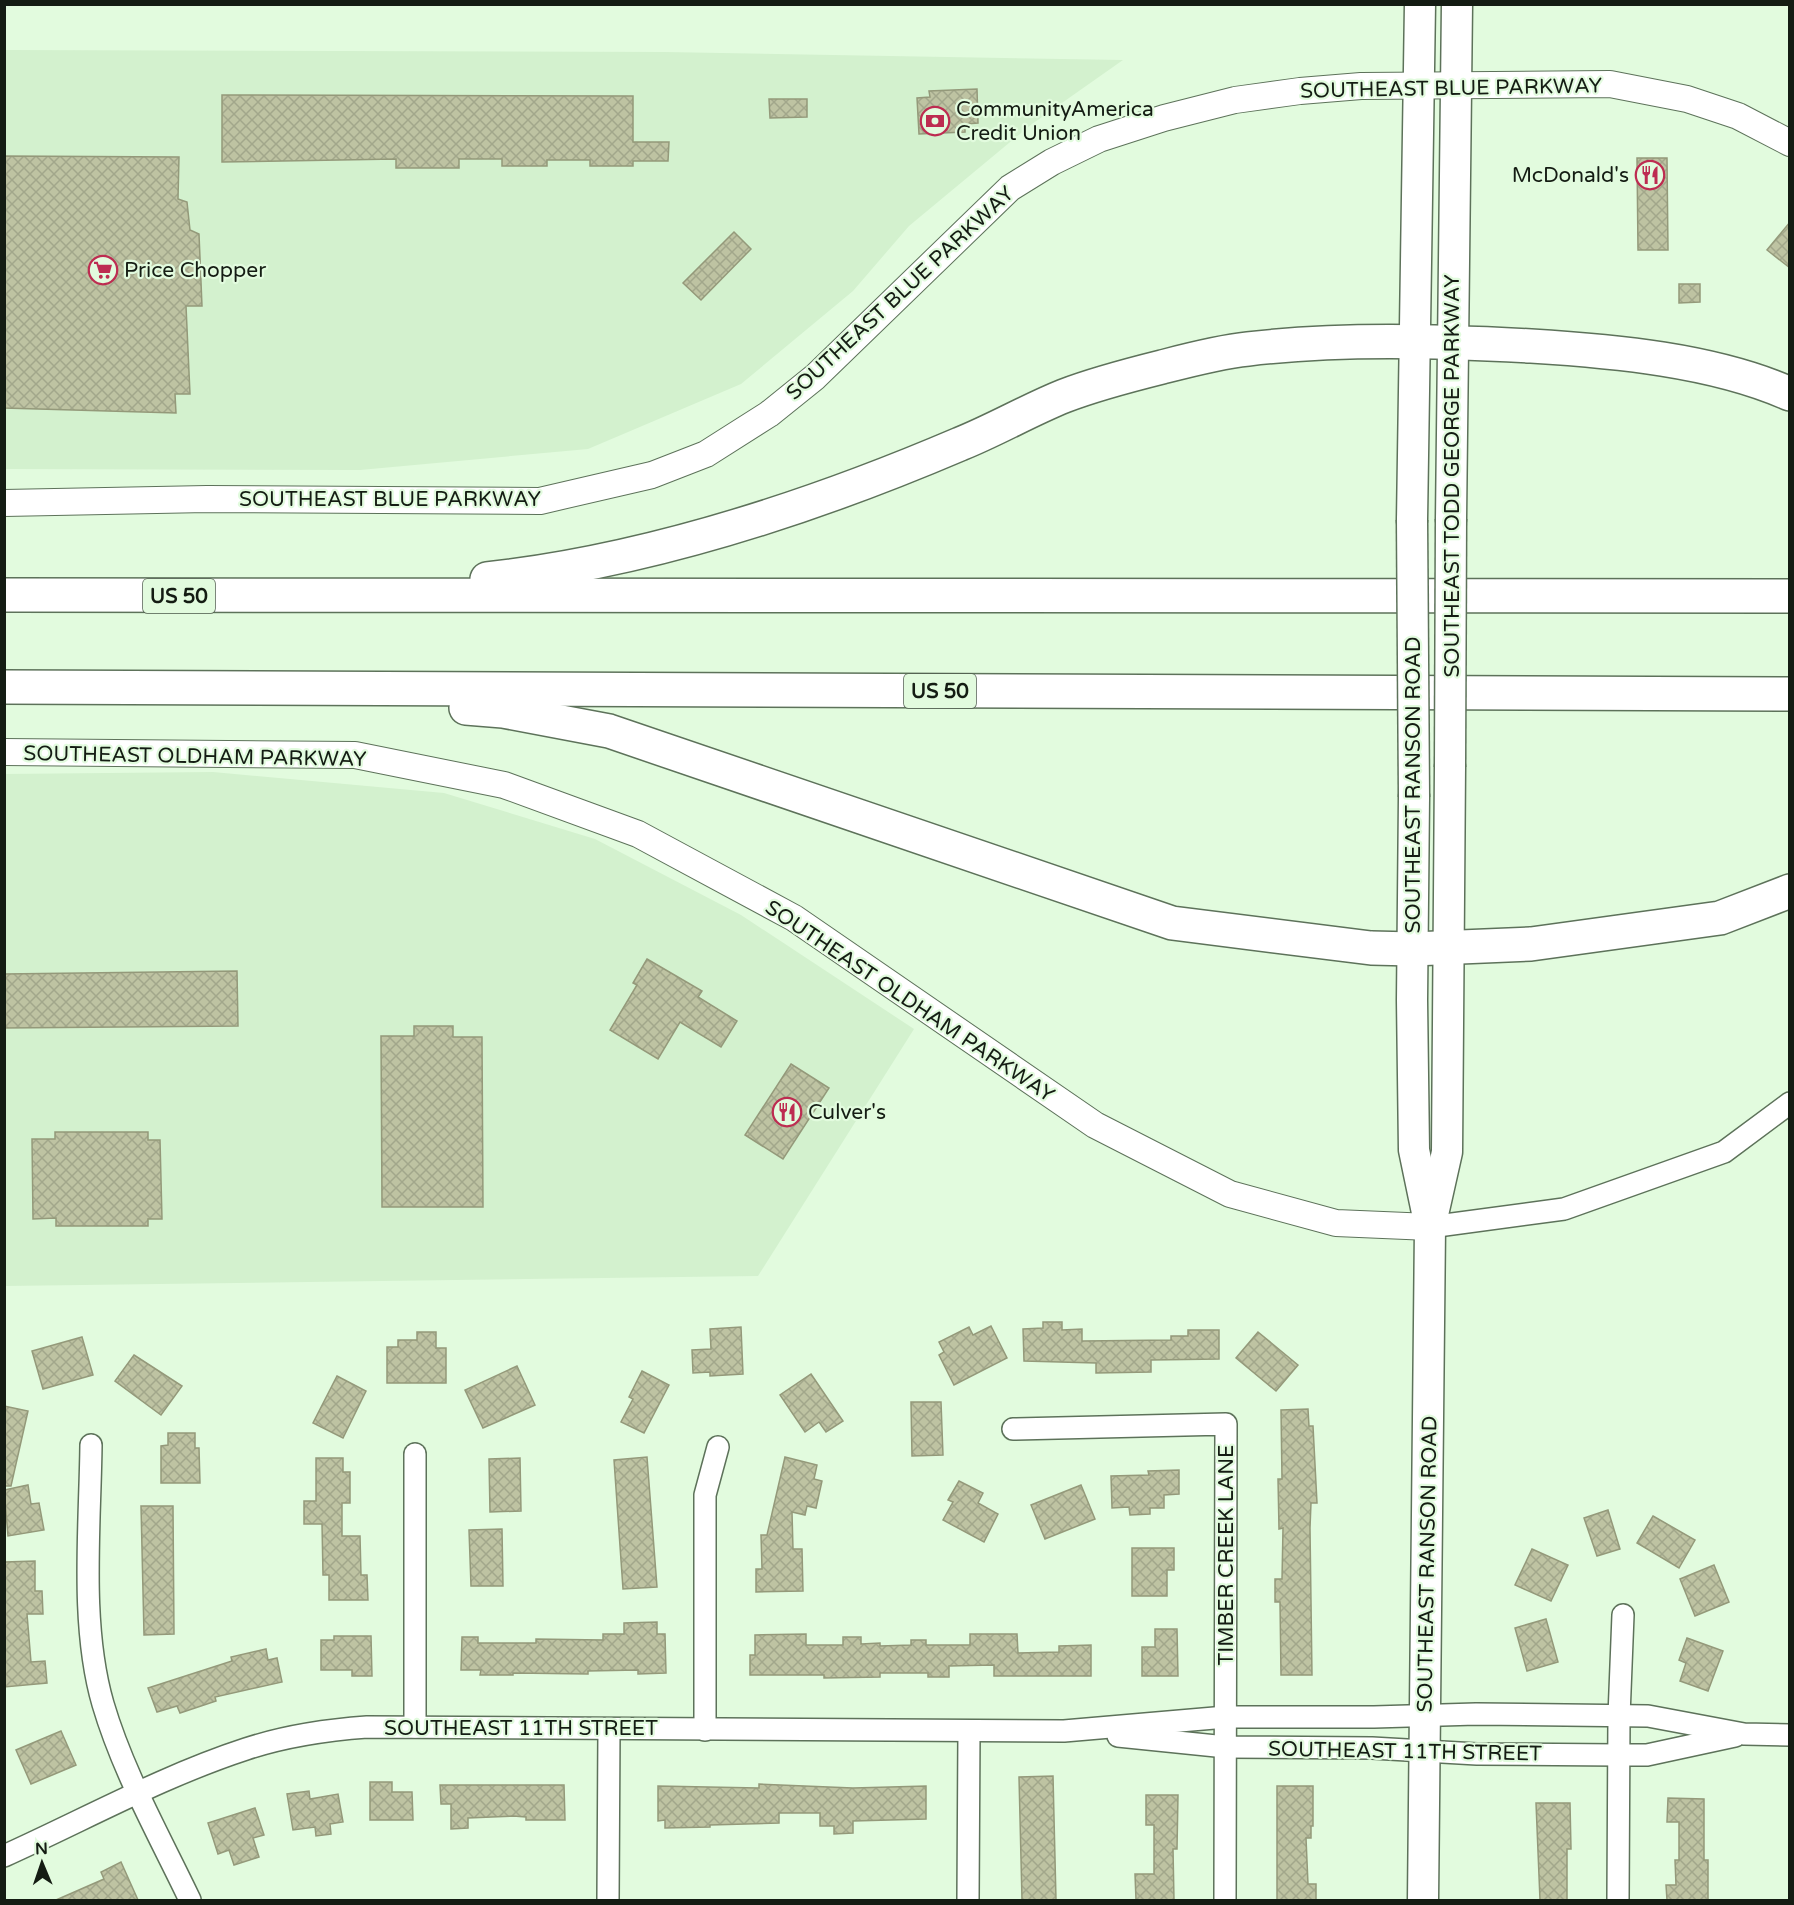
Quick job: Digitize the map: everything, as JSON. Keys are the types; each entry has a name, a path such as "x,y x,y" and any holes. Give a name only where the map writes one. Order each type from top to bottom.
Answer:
{"highway":[{"path":"354,597 380,582 498,577 549,572 638,554 838,491 960,444 1064,396 1159,368 1246,349 1415,341 1569,349 1680,361 1790,394"},
{"name":"US 50","path":"4,595 354,597 1790,596"},
{"name":"US 50","path":"4,687 1790,694"},
{"path":"91,688 107,700 441,706 503,711 609,732 1172,923 1371,948 1413,949 1531,944 1720,918 1790,891"}],"main road":[{"name":"SOUTHEAST TODD GEORGE PARKWAY","path":"1415,341 1420,4"},
{"name":"SOUTHEAST TODD GEORGE PARKWAY","path":"1449,948 1452,342 1457,4"},
{"name":"SOUTHEAST RANSON ROAD","path":"1415,341 1412,520 1414,1150 1430,1227 1430,1463 1423,1900"},
{"name":"SOUTHEAST RANSON ROAD","path":"1430,1227 1447,1152 1449,948"}],"street":[{"name":"SOUTHEAST BLUE PARKWAY","path":"4,503 207,499 540,501 652,475 706,454 769,414 815,377 1010,188 1052,162 1099,139 1164,118 1235,100 1330,88 1610,84 1683,98 1738,116 1790,143"},
{"name":"SOUTHEAST OLDHAM PARKWAY","path":"4,752 355,755 504,785 638,834 794,918 1095,1125 1230,1194 1336,1223 1430,1227 1564,1209 1724,1152 1790,1103"},
{"name":"TIMBER CREEK LANE","path":"1013,1429 1226,1424 1226,1900"},
{"path":"91,1445 90,1604 97,1673 114,1735 190,1900"},
{"path":"705,1730 705,1495 718,1447"},
{"path":"415,1454 415,1727"},
{"path":"1618,1900 1619,1716 1623,1615"},
{"name":"SOUTHEAST 11TH STREET","path":"4,1856 140,1793 247,1748 289,1738 357,1728 1064,1731 1226,1717 1648,1716 1744,1734 1790,1735"},
{"path":"608,1900 609,1729"},
{"path":"968,1900 969,1731"},
{"name":"SOUTHEAST 11TH STREET","path":"1064,1731 1226,1747 1372,1748 1619,1755 1647,1755 1744,1734"}],"shaded area":[{"path":"5,50 665,52 1123,60 1032,124 909,226 853,291 741,384 588,449 360,470 5,469"},
{"path":"213,772 444,793 595,839 741,915 914,1029 758,1276 5,1286 4,774"}],"building":[{"path":"977,89 978,123 965,124 965,132 919,134 917,98 930,97 929,91"},
{"path":"222,95 633,96 633,142 669,142 668,161 633,161 633,166 590,166 590,160 547,160 547,166 502,166 502,159 459,159 459,168 396,168 396,159 222,162"},
{"path":"769,99 807,99 807,117 770,118"},
{"name":"Price Chopper","path":"4,156 179,157 178,199 187,202 190,230 199,234 202,306 186,306 190,394 175,394 176,413 4,408"},
{"path":"1637,158 1667,158 1668,250 1638,250"},
{"path":"1790,222 1790,268 1767,250"},
{"path":"734,232 751,249 701,300 683,283"},
{"path":"1679,284 1700,284 1700,302 1679,303"},
{"path":"647,959 702,991 698,997 737,1021 721,1047 680,1022 658,1059 610,1030 637,985 633,983"},
{"path":"237,971 238,1026 4,1028 4,974"},
{"path":"414,1026 453,1026 453,1037 482,1037 483,1207 382,1207 381,1036 414,1036"},
{"name":"Culver's","path":"791,1064 829,1088 783,1159 745,1135"},
{"path":"55,1132 148,1132 148,1140 160,1140 162,1219 148,1219 148,1226 56,1226 56,1218 33,1219 32,1139 55,1139"},
{"path":"1043,1322 1062,1322 1062,1330 1082,1329 1082,1341 1171,1340 1171,1336 1188,1336 1188,1330 1219,1330 1219,1359 1151,1360 1151,1372 1096,1373 1096,1363 1024,1361 1023,1329 1043,1328"},
{"path":"991,1326 1007,1358 954,1385 939,1355 944,1352 939,1342 969,1327 973,1335"},
{"path":"741,1327 743,1374 710,1376 710,1372 693,1373 692,1350 711,1349 710,1329"},
{"path":"417,1332 436,1332 436,1348 446,1348 446,1383 387,1383 387,1347 398,1347 398,1340 417,1340"},
{"path":"1258,1332 1298,1365 1276,1391 1236,1358"},
{"path":"82,1337 93,1375 43,1389 32,1351"},
{"path":"134,1355 182,1386 161,1415 115,1381"},
{"path":"517,1366 535,1405 483,1428 465,1390"},
{"path":"642,1371 669,1385 644,1433 621,1422 633,1399 629,1397"},
{"path":"811,1374 843,1421 826,1432 819,1422 805,1432 780,1395"},
{"path":"337,1376 366,1391 343,1438 313,1423"},
{"path":"911,1402 941,1402 943,1455 912,1456"},
{"path":"4,1406 28,1411 11,1486 4,1486"},
{"path":"1308,1409 1309,1426 1313,1426 1317,1503 1311,1503 1310,1528 1312,1675 1281,1675 1280,1602 1275,1602 1275,1579 1282,1579 1283,1528 1279,1529 1278,1479 1282,1479 1281,1410"},
{"path":"168,1433 195,1433 195,1448 199,1448 200,1483 161,1483 161,1446 168,1445"},
{"path":"647,1457 657,1587 623,1589 614,1460"},
{"path":"785,1457 817,1465 814,1479 822,1481 816,1508 807,1506 805,1515 792,1512 793,1549 802,1549 803,1591 756,1592 756,1569 762,1569 761,1535 767,1535"},
{"path":"316,1458 343,1458 343,1472 350,1472 350,1503 342,1503 342,1536 360,1536 361,1575 367,1575 368,1600 329,1600 329,1575 323,1575 322,1524 304,1524 304,1501 316,1501"},
{"path":"520,1458 521,1511 490,1512 489,1459"},
{"path":"1179,1470 1179,1494 1164,1495 1164,1508 1150,1508 1150,1514 1130,1515 1129,1507 1112,1508 1111,1476 1149,1475 1148,1471"},
{"path":"959,1481 983,1493 978,1503 998,1514 984,1542 943,1520 953,1502 948,1500"},
{"path":"28,1485 31,1504 39,1503 44,1530 8,1536 4,1490"},
{"path":"1081,1485 1095,1519 1045,1539 1031,1505"},
{"path":"141,1506 173,1506 174,1634 144,1635"},
{"path":"1608,1510 1620,1549 1597,1556 1584,1518"},
{"path":"1653,1516 1695,1540 1679,1568 1637,1543"},
{"path":"502,1529 503,1586 471,1586 469,1530"},
{"path":"1132,1548 1174,1548 1174,1570 1167,1570 1167,1596 1132,1596"},
{"path":"1532,1549 1568,1565 1551,1601 1515,1585"},
{"path":"35,1561 35,1591 42,1591 43,1614 27,1614 31,1662 45,1661 47,1683 4,1687 5,1562"},
{"path":"1714,1565 1729,1602 1695,1616 1680,1579"},
{"path":"1546,1619 1558,1662 1527,1671 1515,1628"},
{"path":"657,1622 657,1634 665,1634 666,1673 638,1674 638,1670 588,1671 588,1674 480,1675 481,1670 461,1670 462,1637 478,1637 478,1643 536,1643 536,1639 603,1640 603,1634 624,1634 624,1623"},
{"path":"1155,1629 1177,1629 1178,1676 1142,1676 1142,1647 1155,1647"},
{"path":"806,1634 806,1645 843,1645 843,1637 861,1637 861,1644 880,1643 880,1646 911,1645 911,1640 926,1640 926,1645 970,1645 970,1634 1017,1634 1018,1653 1059,1652 1059,1646 1091,1645 1091,1676 994,1676 994,1665 949,1666 949,1677 928,1677 928,1673 880,1673 880,1677 824,1678 824,1675 750,1675 750,1655 755,1655 755,1635"},
{"path":"334,1636 371,1636 372,1676 352,1676 352,1670 321,1670 321,1640 334,1640"},
{"path":"1687,1638 1723,1651 1708,1691 1680,1681 1686,1663 1679,1660"},
{"path":"266,1649 268,1660 277,1658 282,1682 215,1697 216,1701 180,1713 177,1706 157,1712 148,1688 232,1661 231,1657"},
{"path":"61,1731 76,1765 31,1784 16,1750"},
{"path":"1053,1776 1056,1900 1022,1900 1019,1777"},
{"path":"370,1782 392,1782 392,1792 412,1792 413,1820 370,1820"},
{"path":"759,1784 853,1788 926,1786 926,1819 853,1821 853,1833 834,1834 834,1826 820,1826 820,1813 779,1813 779,1823 710,1825 710,1827 665,1828 665,1820 658,1821 658,1786 759,1788"},
{"path":"440,1785 564,1785 565,1820 526,1820 526,1817 513,1816 468,1818 468,1828 451,1829 451,1804 441,1804"},
{"path":"1277,1786 1313,1786 1313,1826 1311,1826 1311,1838 1306,1838 1308,1884 1316,1884 1316,1900 1277,1900"},
{"path":"309,1791 310,1799 338,1794 343,1822 330,1824 331,1834 316,1836 315,1827 293,1830 287,1794"},
{"path":"1146,1795 1178,1795 1177,1849 1173,1849 1174,1900 1136,1900 1135,1874 1154,1874 1154,1825 1146,1825"},
{"path":"1668,1798 1704,1799 1704,1860 1708,1860 1708,1900 1667,1900 1666,1885 1676,1885 1675,1860 1679,1860 1679,1822 1667,1822"},
{"path":"1536,1803 1570,1803 1571,1849 1567,1849 1567,1900 1540,1900"},
{"path":"255,1808 264,1835 253,1838 259,1857 234,1865 229,1850 218,1854 208,1823"},
{"path":"121,1862 138,1900 56,1900 104,1879 101,1872"}],"place":[{"name":"CommunityAmerica Credit Union","path":"935,121"},
{"name":"McDonald's","path":"1650,175"},
{"name":"Price Chopper","path":"103,270"},
{"name":"Culver's","path":"787,1112"}]}
